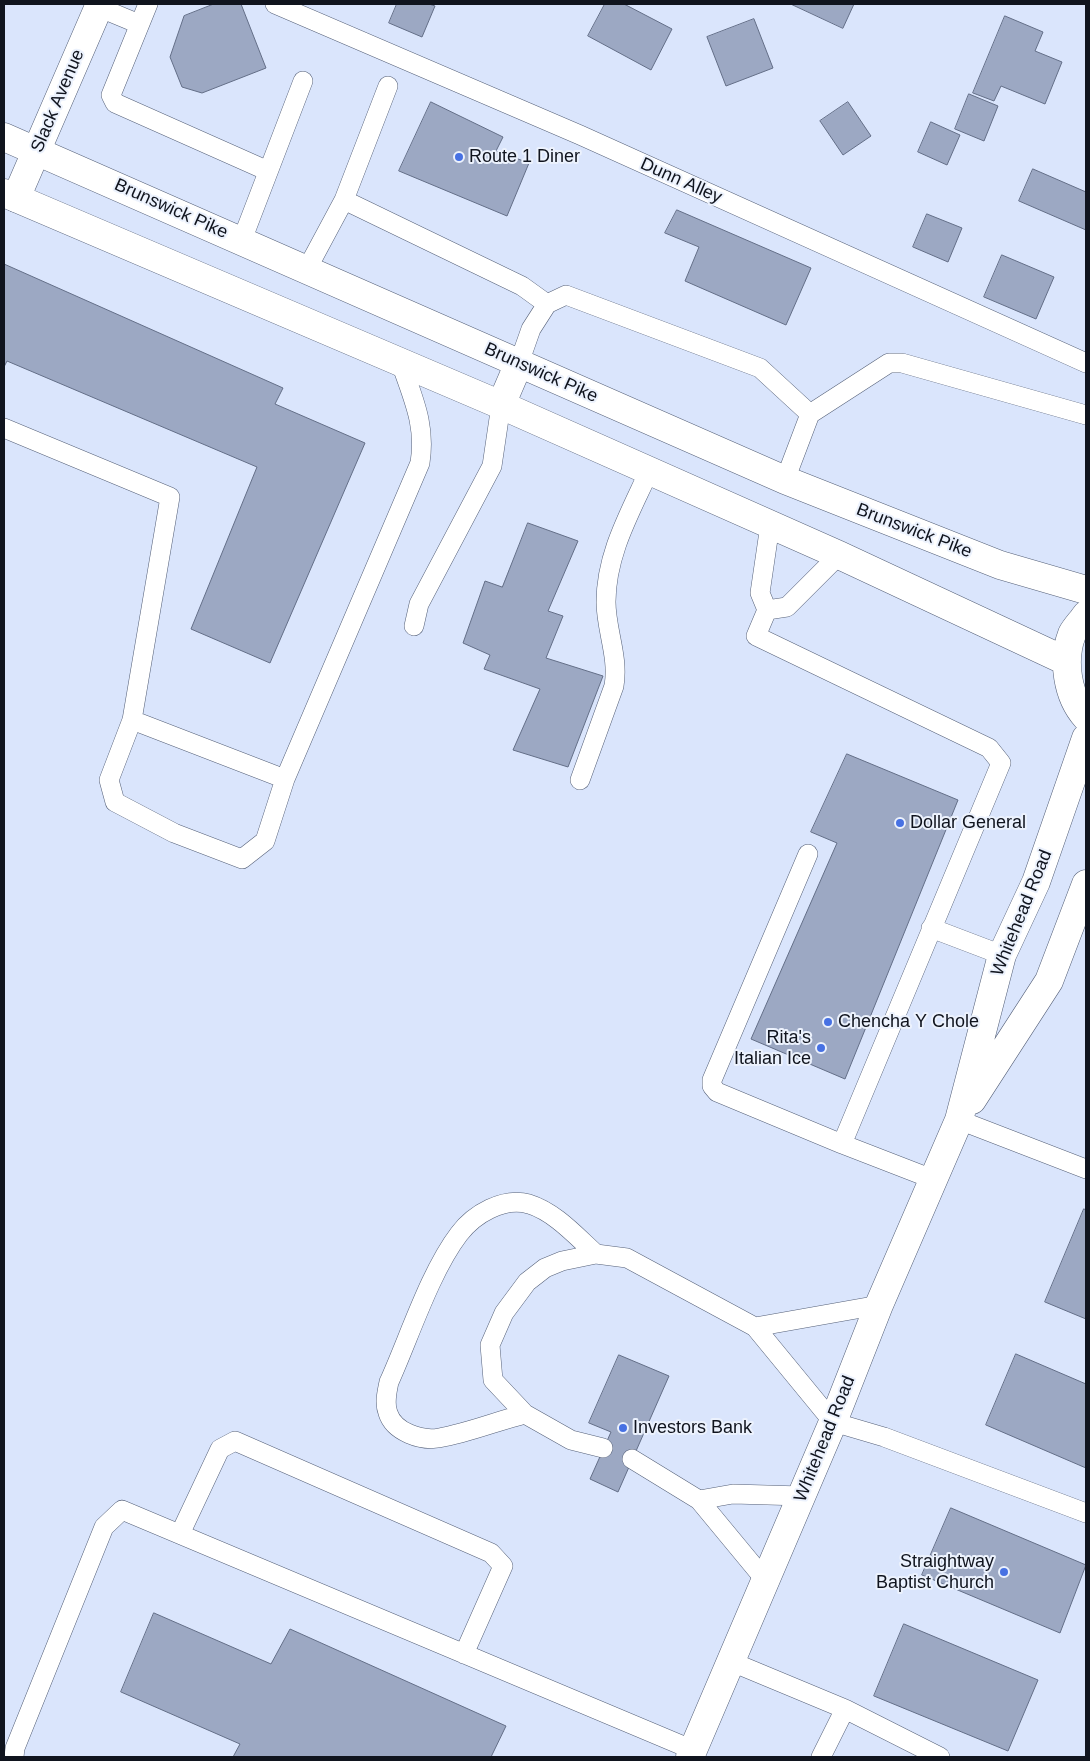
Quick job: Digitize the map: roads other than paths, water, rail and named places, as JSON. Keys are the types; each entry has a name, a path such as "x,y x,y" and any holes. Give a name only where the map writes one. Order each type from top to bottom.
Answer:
{"main road":[{"name":"Slack Avenue","path":"10,196 37,150 99,6"},
{"name":"Brunswick Pike","path":"4,137 785,480 1000,565 1086,590"},
{"path":"10,196 501,405 839,555 1066,661"},
{"path":"501,405 518,363"},
{"path":"1086,615 1072,633 1066,661 1072,692 1086,717"},
{"name":"Whitehead Road","path":"692,1754 834,1422 879,1306 935,1180 959,1120 1002,955 1036,882 1086,738"},
{"name":"Whitehead Road","path":"959,1120 1049,981 1086,884"}],"lane":[{"path":"148,4 111,95 115,103 268,171"},
{"name":"Dunn Alley","path":"275,4 589,140 1086,363"},
{"path":"99,6 139,24"},
{"path":"242,240 303,81"},
{"path":"307,269 344,200 388,86"},
{"path":"344,200 522,286 547,304"},
{"path":"518,363 530,329 547,304 566,295 760,368 810,414"},
{"path":"4,428 170,496 132,720 109,780 115,802 174,833 242,860 265,842 285,779 297,749 420,463 423,441 420,420 401,363"},
{"path":"785,480 810,414 889,363 902,363 1086,415"},
{"path":"414,626 418,604 492,466 501,405"},
{"path":"580,780 614,686 617,670 606,604 607,574 616,542 649,471"},
{"path":"770,525 760,593 767,610 756,636 989,748 1002,763 931,928 842,1144"},
{"path":"767,610 787,608 839,555"},
{"path":"132,720 285,779"},
{"path":"808,854 712,1080 712,1086 717,1092 935,1180"},
{"path":"931,928 1002,955"},
{"path":"959,1120 1086,1169"},
{"path":"525,1414 438,1438 421,1437 399,1429 388,1414 386,1397 389,1382 439,1267 459,1233 474,1219 490,1209 505,1204 517,1202 530,1205 561,1222 596,1254"},
{"path":"603,1448 572,1440 525,1414 493,1380 490,1345 504,1313 527,1282 545,1268 562,1261 596,1254 627,1258 755,1326 834,1422 884,1437 1086,1513"},
{"path":"755,1326 879,1306"},
{"path":"180,1534 220,1449 235,1441 491,1553 503,1566 464,1654"},
{"path":"632,1459 700,1500 766,1581"},
{"path":"700,1500 733,1494 802,1496"},
{"path":"14,1757 19,1738 104,1527 122,1510 464,1654 692,1754"},
{"path":"732,1662 844,1710 940,1757"},
{"path":"821,1757 844,1710"}],"place":[{"name":"Route 1 Diner","path":"459,157"},
{"name":"Dollar General","path":"900,823"},
{"name":"Chencha Y Chole","path":"828,1022"},
{"name":"Rita's Italian Ice","path":"821,1048"},
{"name":"Investors Bank","path":"623,1428"},
{"name":"Straightway Baptist Church","path":"1004,1572"}]}
